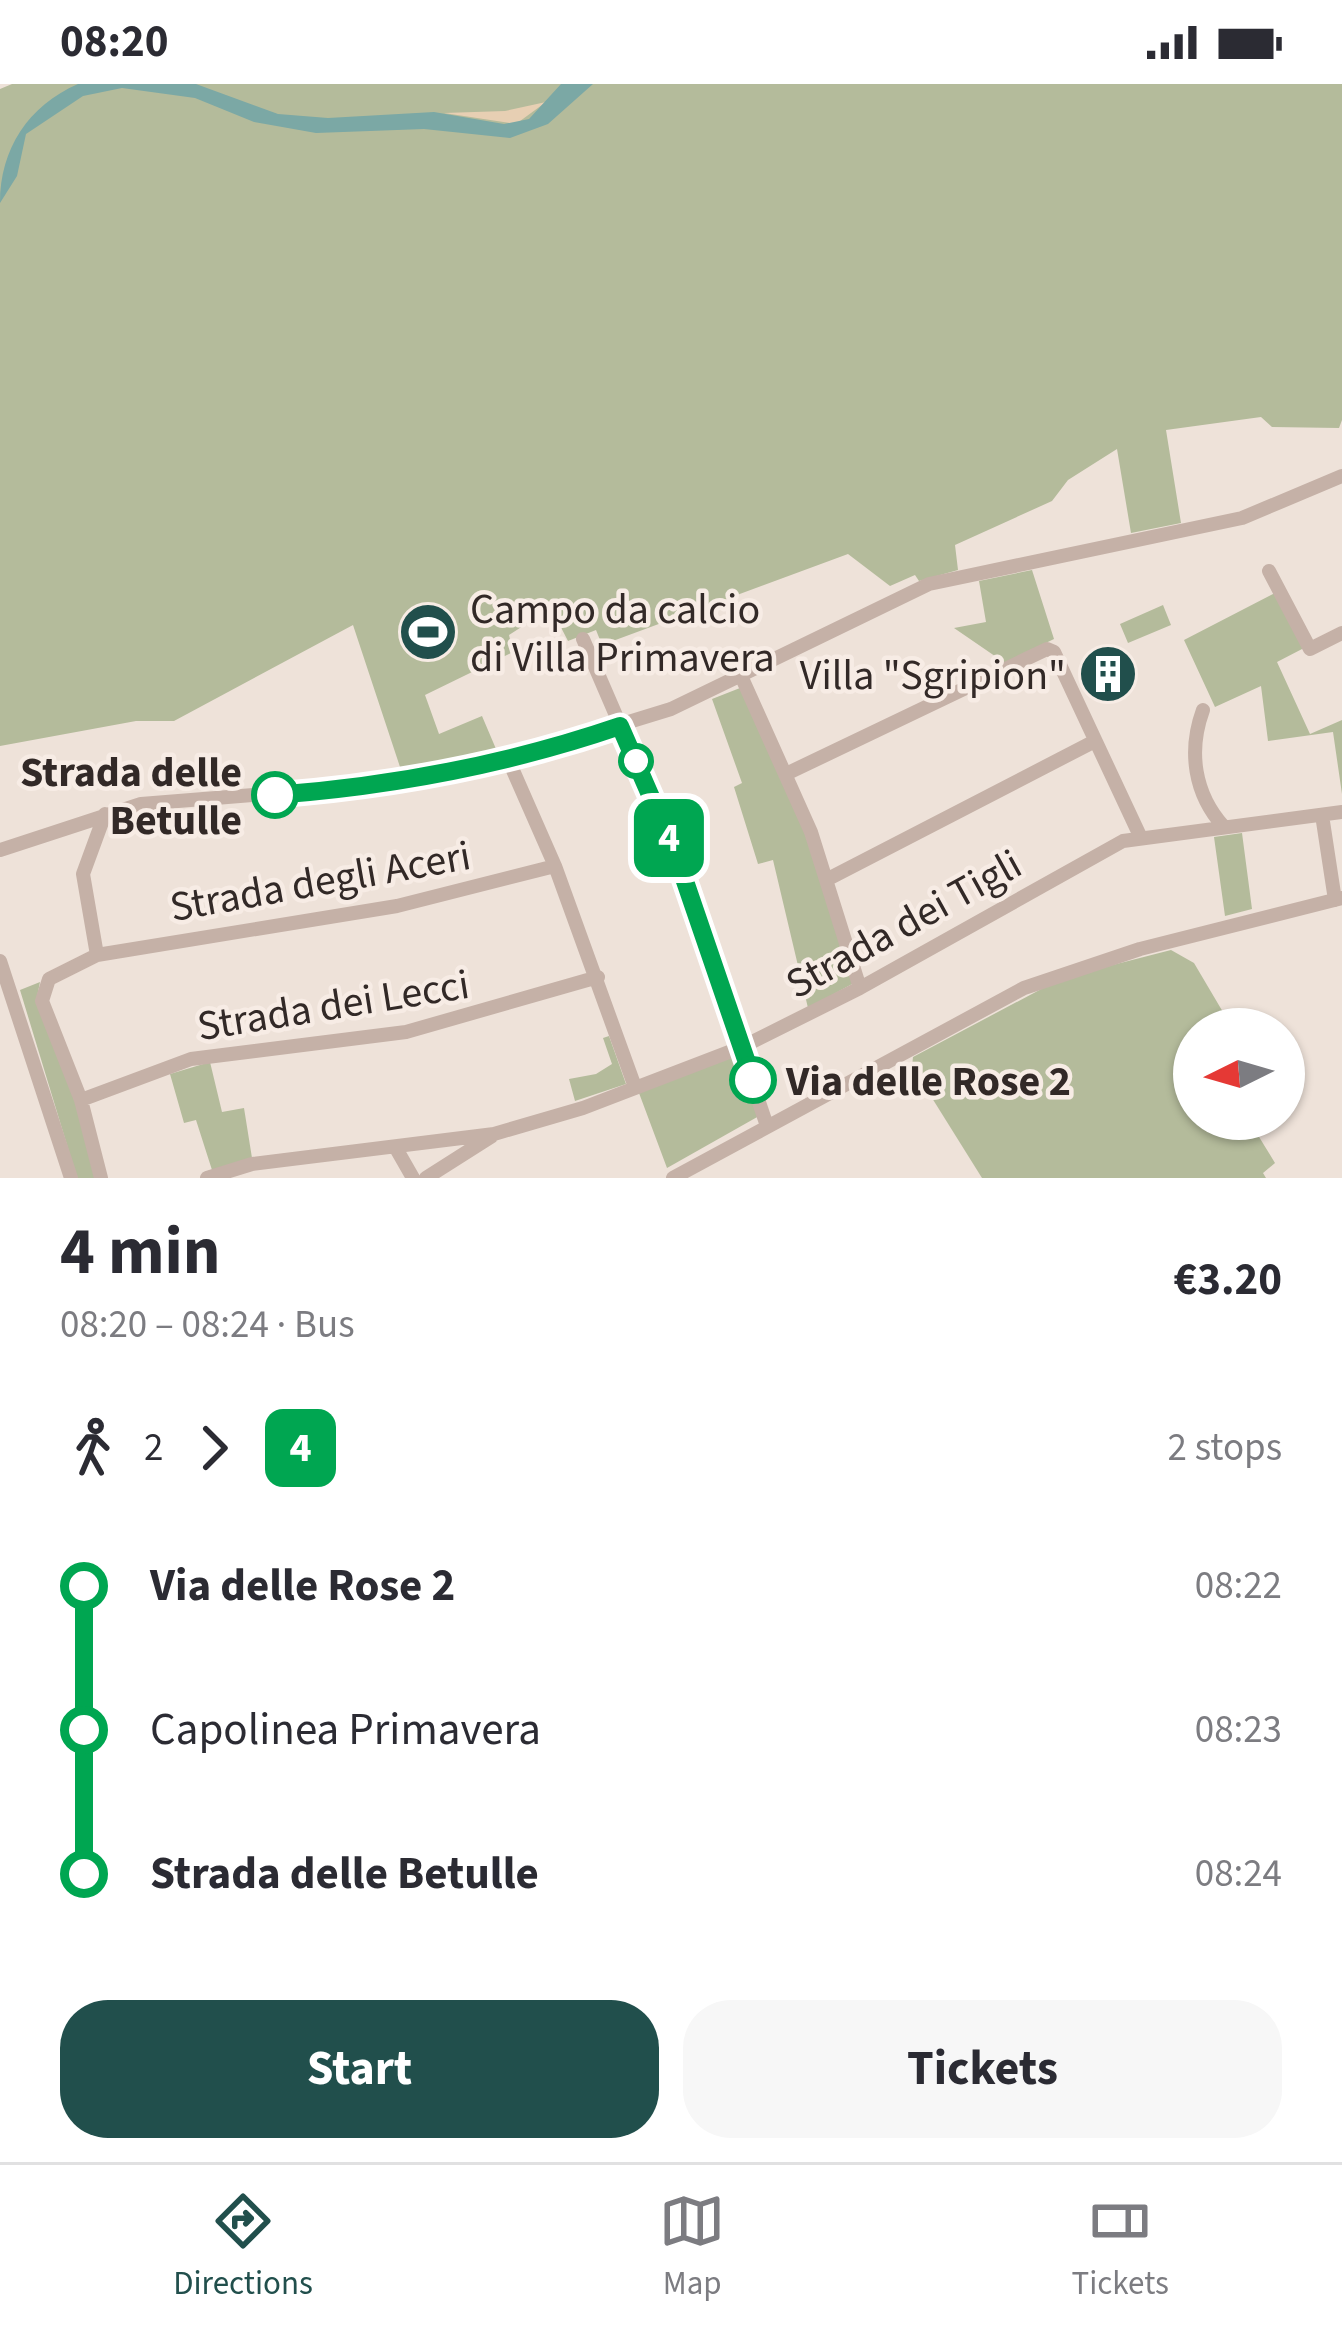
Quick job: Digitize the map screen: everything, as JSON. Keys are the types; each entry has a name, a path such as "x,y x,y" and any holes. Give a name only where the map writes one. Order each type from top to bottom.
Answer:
{"street":[{"path":"0,850 141,804 391,784 508,759 620,726 742,678 929,584 1242,518 1342,476"},
{"path":"1269,571 1310,649 1342,633"},
{"path":"583,639 675,852 766,1126"},
{"path":"786,774 1047,650 1054,652 1141,838"},
{"path":"742,678 828,879 860,988"},
{"path":"1203,710 1193,753 1199,788 1224,827"},
{"path":"828,879 1095,741"},
{"path":"508,759 598,976 635,1087"},
{"name":"Strada dei Tigli","path":"207,1178 252,1164 397,1150 494,1134 742,1047 860,988 1108,847 1141,838 1342,812"},
{"path":"97,955 83,874 106,814"},
{"path":"673,1178 1024,988 1068,970 1338,899 1322,815"},
{"name":"Strada degli Aceri","path":"101,1178 81,1100 42,993 49,979 97,955 397,906 555,866"},
{"path":"0,961 71,1178"},
{"name":"Strada dei Lecci","path":"81,1100 191,1059 406,1032 598,976"},
{"path":"426,1178 494,1134"},
{"path":"397,1150 412,1178"}],"green space":[{"path":"12,84 1342,84 1342,420 1339,428 1272,427 1261,417 1166,430 1181,523 1131,533 1117,449 1068,480 1052,501 955,545 958,570 919,581 915,575 890,586 848,554 602,645 596,630 568,641 551,608 509,635 513,652 425,695 439,734 482,716 499,756 403,776 353,625 174,721 136,721 0,746 0,89"},
{"path":"1032,570 1054,639 1005,663 954,628 986,622 979,581"},
{"path":"1275,593 1304,648 1277,662 1310,734 1342,720 1342,794 1333,732 1268,741 1261,686 1215,707 1184,640"},
{"path":"1163,605 1171,625 1128,643 1120,624"},
{"path":"740,688 803,828 854,983 808,1008 773,860 758,864 734,787 742,783 712,699"},
{"path":"1242,833 1252,909 1225,916 1214,837"},
{"path":"1171,950 1194,963 1221,1008 1173,1008 1173,1140 1261,1140 1275,1163 1263,1173 1266,1178 982,1178 912,1066 913,1057 1062,978"},
{"path":"40,982 36,1002 77,1103 97,1178 77,1178 20,990"},
{"path":"609,1036 626,1084 575,1101 569,1079 596,1074 612,1064 603,1038"},
{"path":"739,1054 759,1116 667,1168 639,1093"},
{"path":"210,1062 222,1112 244,1108 252,1158 212,1170 196,1120 184,1123 170,1074"}],"sand":[{"path":"546,102 516,124 444,113 505,111"}],"water":[{"path":"78,84 196,84 278,114 328,118 434,112 504,124 529,119 561,84 593,84 548,124 510,138 424,129 316,133 254,122 195,98 122,88 83,96 26,134 17,176 0,203 5,165 20,132 45,104"}],"bus line":[{"name":"4","path":"275,795 391,784 508,759 620,726 675,852 753,1080"}],"place":[{"name":"Campo da calcio di Villa Primavera","path":"428,632"},
{"name":"Villa \"Sgripion\"","path":"1108,674"},
{"name":"Strada delle Betulle","path":"275,795"},
{"name":"Via delle Rose 2","path":"753,1080"}]}
